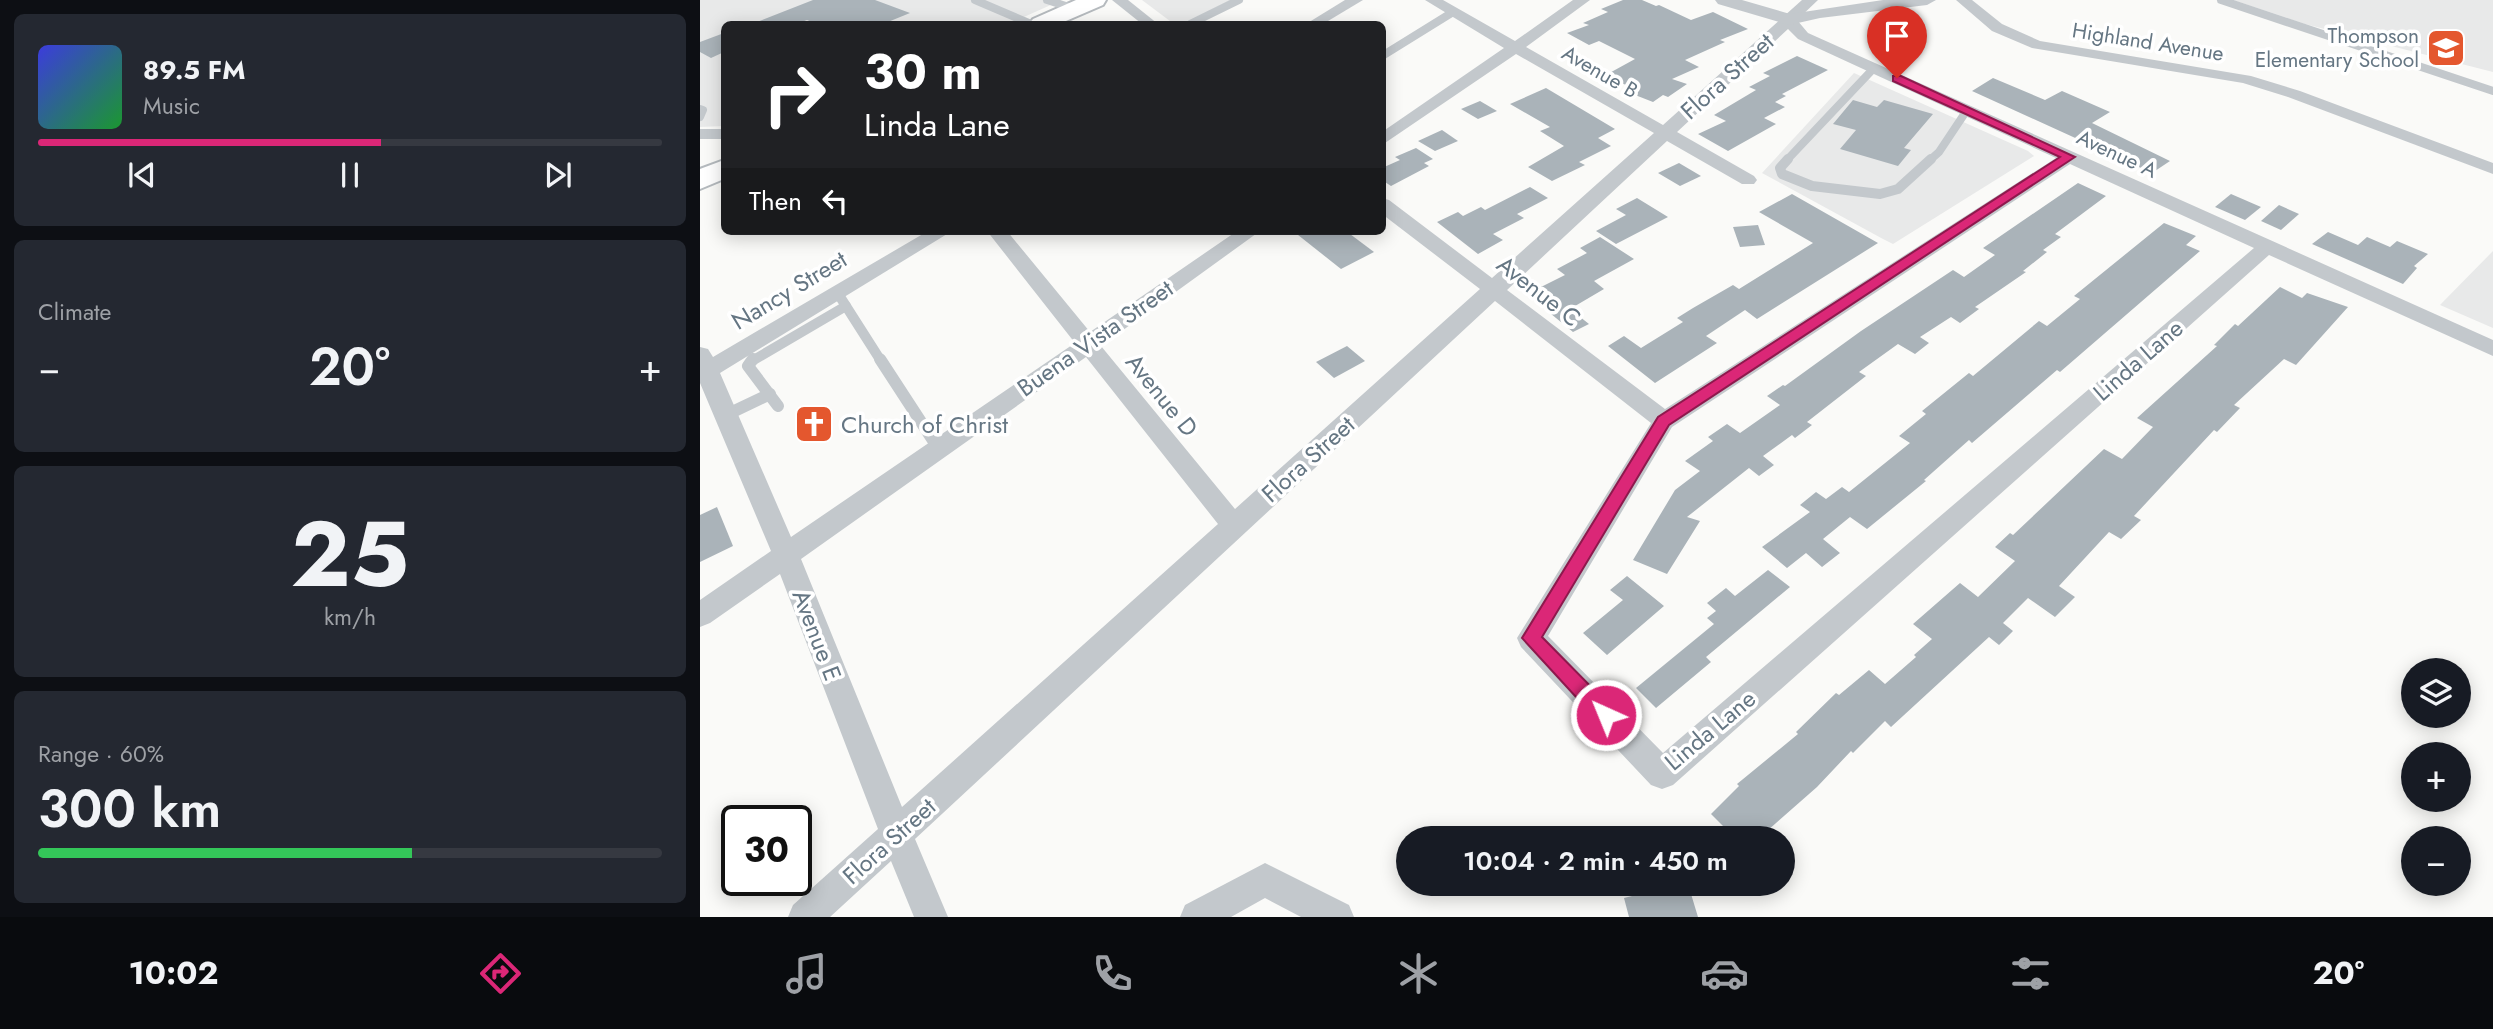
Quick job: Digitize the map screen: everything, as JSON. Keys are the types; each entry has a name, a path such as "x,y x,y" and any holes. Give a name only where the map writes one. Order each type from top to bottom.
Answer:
{"main road":[{"path":"1048,21 1085,4"},
{"path":"700,180 721,170"}],"street":[{"path":"1119,0 1147,21"},
{"path":"1318,21 1356,0"},
{"name":"Avenue B","path":"1432,0 1748,180"},
{"path":"1386,136 1583,0"},
{"name":"Avenue A","path":"1724,0 1789,20 1803,36 2493,349"},
{"name":"Flora Street","path":"805,917 1811,0"},
{"path":"1789,20 1820,13 1927,0"},
{"name":"Highland Avenue","path":"1964,0 1992,27 2020,40 2218,74 2270,86 2493,169"},
{"path":"700,134 721,134"},
{"name":"Linda Lane","path":"2069,157 1664,421 1531,638 1662,774 2267,247"},
{"name":"Avenue C","path":"1386,207 1664,421"},
{"name":"Nancy Street","path":"702,367 842,299 936,235"},
{"name":"Avenue D","path":"1000,235 1234,526"},
{"name":"Buena Vista Street","path":"700,615 1244,235"},
{"name":"Avenue E","path":"702,367 726,415 786,555 931,917"},
{"path":"1197,917 1265,880 1337,917"}],"lane":[{"path":"975,0 1024,21"},
{"path":"1047,0 1085,4"},
{"path":"1196,21 1239,0"},
{"path":"2221,0 2493,91"},
{"path":"1386,54 1453,12"},
{"path":"1874,68 1780,168 1782,174 1812,186 1880,194 1898,189 1933,159 1967,110"},
{"path":"700,109 703,110 700,117"},
{"path":"778,406 748,366 753,359 842,299 939,448"},
{"path":"726,415 770,394"}],"shaded area":[{"path":"700,0 1062,0 1015,21 721,21 721,126 700,127"},
{"path":"1142,0 1231,0 1188,21 1170,21"},
{"name":"Thompson Elementary School","path":"2233,0 2493,0 2493,72 2305,24"},
{"path":"1854,73 2034,156 1893,244 1762,173"},
{"path":"2493,251 2493,328 2440,305"}],"building":[{"path":"813,0 875,0 910,13 890,21 760,21"},
{"path":"1623,0 1642,0 1659,5 1691,20 1713,12 1748,29 1720,40 1725,42 1685,60 1699,67 1672,79 1687,84 1668,97 1663,95 1653,102 1630,93 1636,89 1604,76 1635,59 1599,41 1589,45 1567,33 1589,25 1583,23 1608,12 1601,9"},
{"path":"721,34 721,53 711,58 700,52 700,42"},
{"path":"1797,56 1828,70 1782,94 1786,96 1775,102 1785,107 1764,118 1776,124 1728,151 1698,134 1726,121 1714,115 1756,90 1749,87 1770,76 1763,73"},
{"path":"1993,78 2045,100 2062,91 2110,112 2092,123 2170,161 2152,173 1972,91"},
{"path":"1546,88 1615,129 1598,138 1611,146 1579,162 1585,165 1552,181 1528,167 1564,146 1540,131 1550,127 1510,104"},
{"path":"1853,100 1877,107 1884,100 1933,114 1904,148 1911,150 1898,166 1840,149 1856,130 1833,124"},
{"path":"1480,101 1497,111 1478,119 1461,109"},
{"path":"1442,130 1458,141 1435,151 1418,141"},
{"path":"1416,148 1433,159 1424,163 1429,166 1391,186 1386,183 1386,166 1400,160 1395,157"},
{"path":"1679,163 1701,176 1680,186 1658,173"},
{"path":"2078,183 2106,196 2055,234 2061,237 2043,250 2047,252 2023,271 2026,272 1975,307 1979,309 1960,323 1951,317 1920,337 1929,343 1915,354 1898,344 1859,372 1866,376 1807,422 1812,425 1795,438 1792,435 1763,456 1774,465 1759,476 1749,468 1687,517 1700,521 1667,574 1633,560 1675,490 1700,471 1685,461 1713,441 1708,437 1727,424 1740,433 1780,405 1767,396 1953,270 1964,277 1995,255 1983,248"},
{"path":"1530,187 1548,198 1517,214 1524,218 1493,234 1503,240 1478,254 1437,222 1458,212 1463,216 1481,207 1485,210"},
{"path":"1792,194 1878,243 1757,319 1745,310 1706,336 1717,343 1655,383 1608,346 1624,336 1641,348 1683,322 1677,318 1693,308 1733,285 1739,289 1813,243 1759,212"},
{"path":"2231,194 2261,207 2245,220 2215,207"},
{"path":"1637,198 1668,217 1616,244 1596,231 1626,215 1616,209"},
{"path":"2279,205 2299,214 2281,230 2261,221"},
{"path":"2164,223 2196,236 2186,245 2200,251 2060,372 2057,370 1972,443 1969,440 1924,480 1926,481 1867,529 1850,517 1823,539 1840,553 1822,567 1806,553 1787,568 1762,547 1810,512 1800,505 1816,492 1826,499 1842,487 1849,492 1910,443 1899,436 1926,414 1922,411 1969,373 1973,376 2039,321 2047,326 2080,299 2074,296"},
{"path":"1758,225 1765,245 1740,247 1733,227"},
{"path":"2328,232 2358,245 2367,237 2390,247 2397,241 2428,254 2414,266 2417,268 2403,284 2312,244"},
{"path":"1298,235 1351,235 1374,252 1341,269"},
{"path":"1600,237 1634,259 1594,281 1604,289 1570,309 1589,324 1573,332 1539,304 1544,302 1531,292 1565,275 1557,269 1587,253 1580,248"},
{"path":"2280,287 2302,298 2307,293 2348,307 2296,365 2284,359 2234,405 2240,408 2217,432 2214,430 2134,516 2141,520 2121,539 2109,532 2059,586 2075,597 2055,617 2028,598 2003,623 2013,631 1999,645 1989,637 1891,727 1885,721 1773,826 1723,826 1711,814 1739,786 1737,784 1798,734 1796,732 1836,693 1839,695 1869,670 1885,684 1916,657 1914,655 1932,639 1913,624 1960,583 1978,597 2015,561 1995,547 2010,533 2013,535 2104,449 2122,459 2153,427 2137,418 2217,346 2214,345 2235,324 2238,326"},
{"path":"1347,346 1365,361 1334,378 1316,362"},
{"path":"717,507 733,546 700,562 700,515"},
{"path":"1768,570 1790,587 1706,657 1711,662 1656,708 1636,688 1714,624 1707,618 1716,611 1707,603 1726,588 1735,596"},
{"path":"1627,576 1664,606 1607,655 1583,633 1623,600 1610,590"},
{"path":"1692,896 1698,917 1629,917 1624,898"}],"place":[{"name":"Thompson Elementary School","path":"2446,48"},
{"name":"Church of Christ","path":"814,424"}],"route":[{"path":"1606,715 1531,638 1664,421 2069,157 1897,78"}]}
